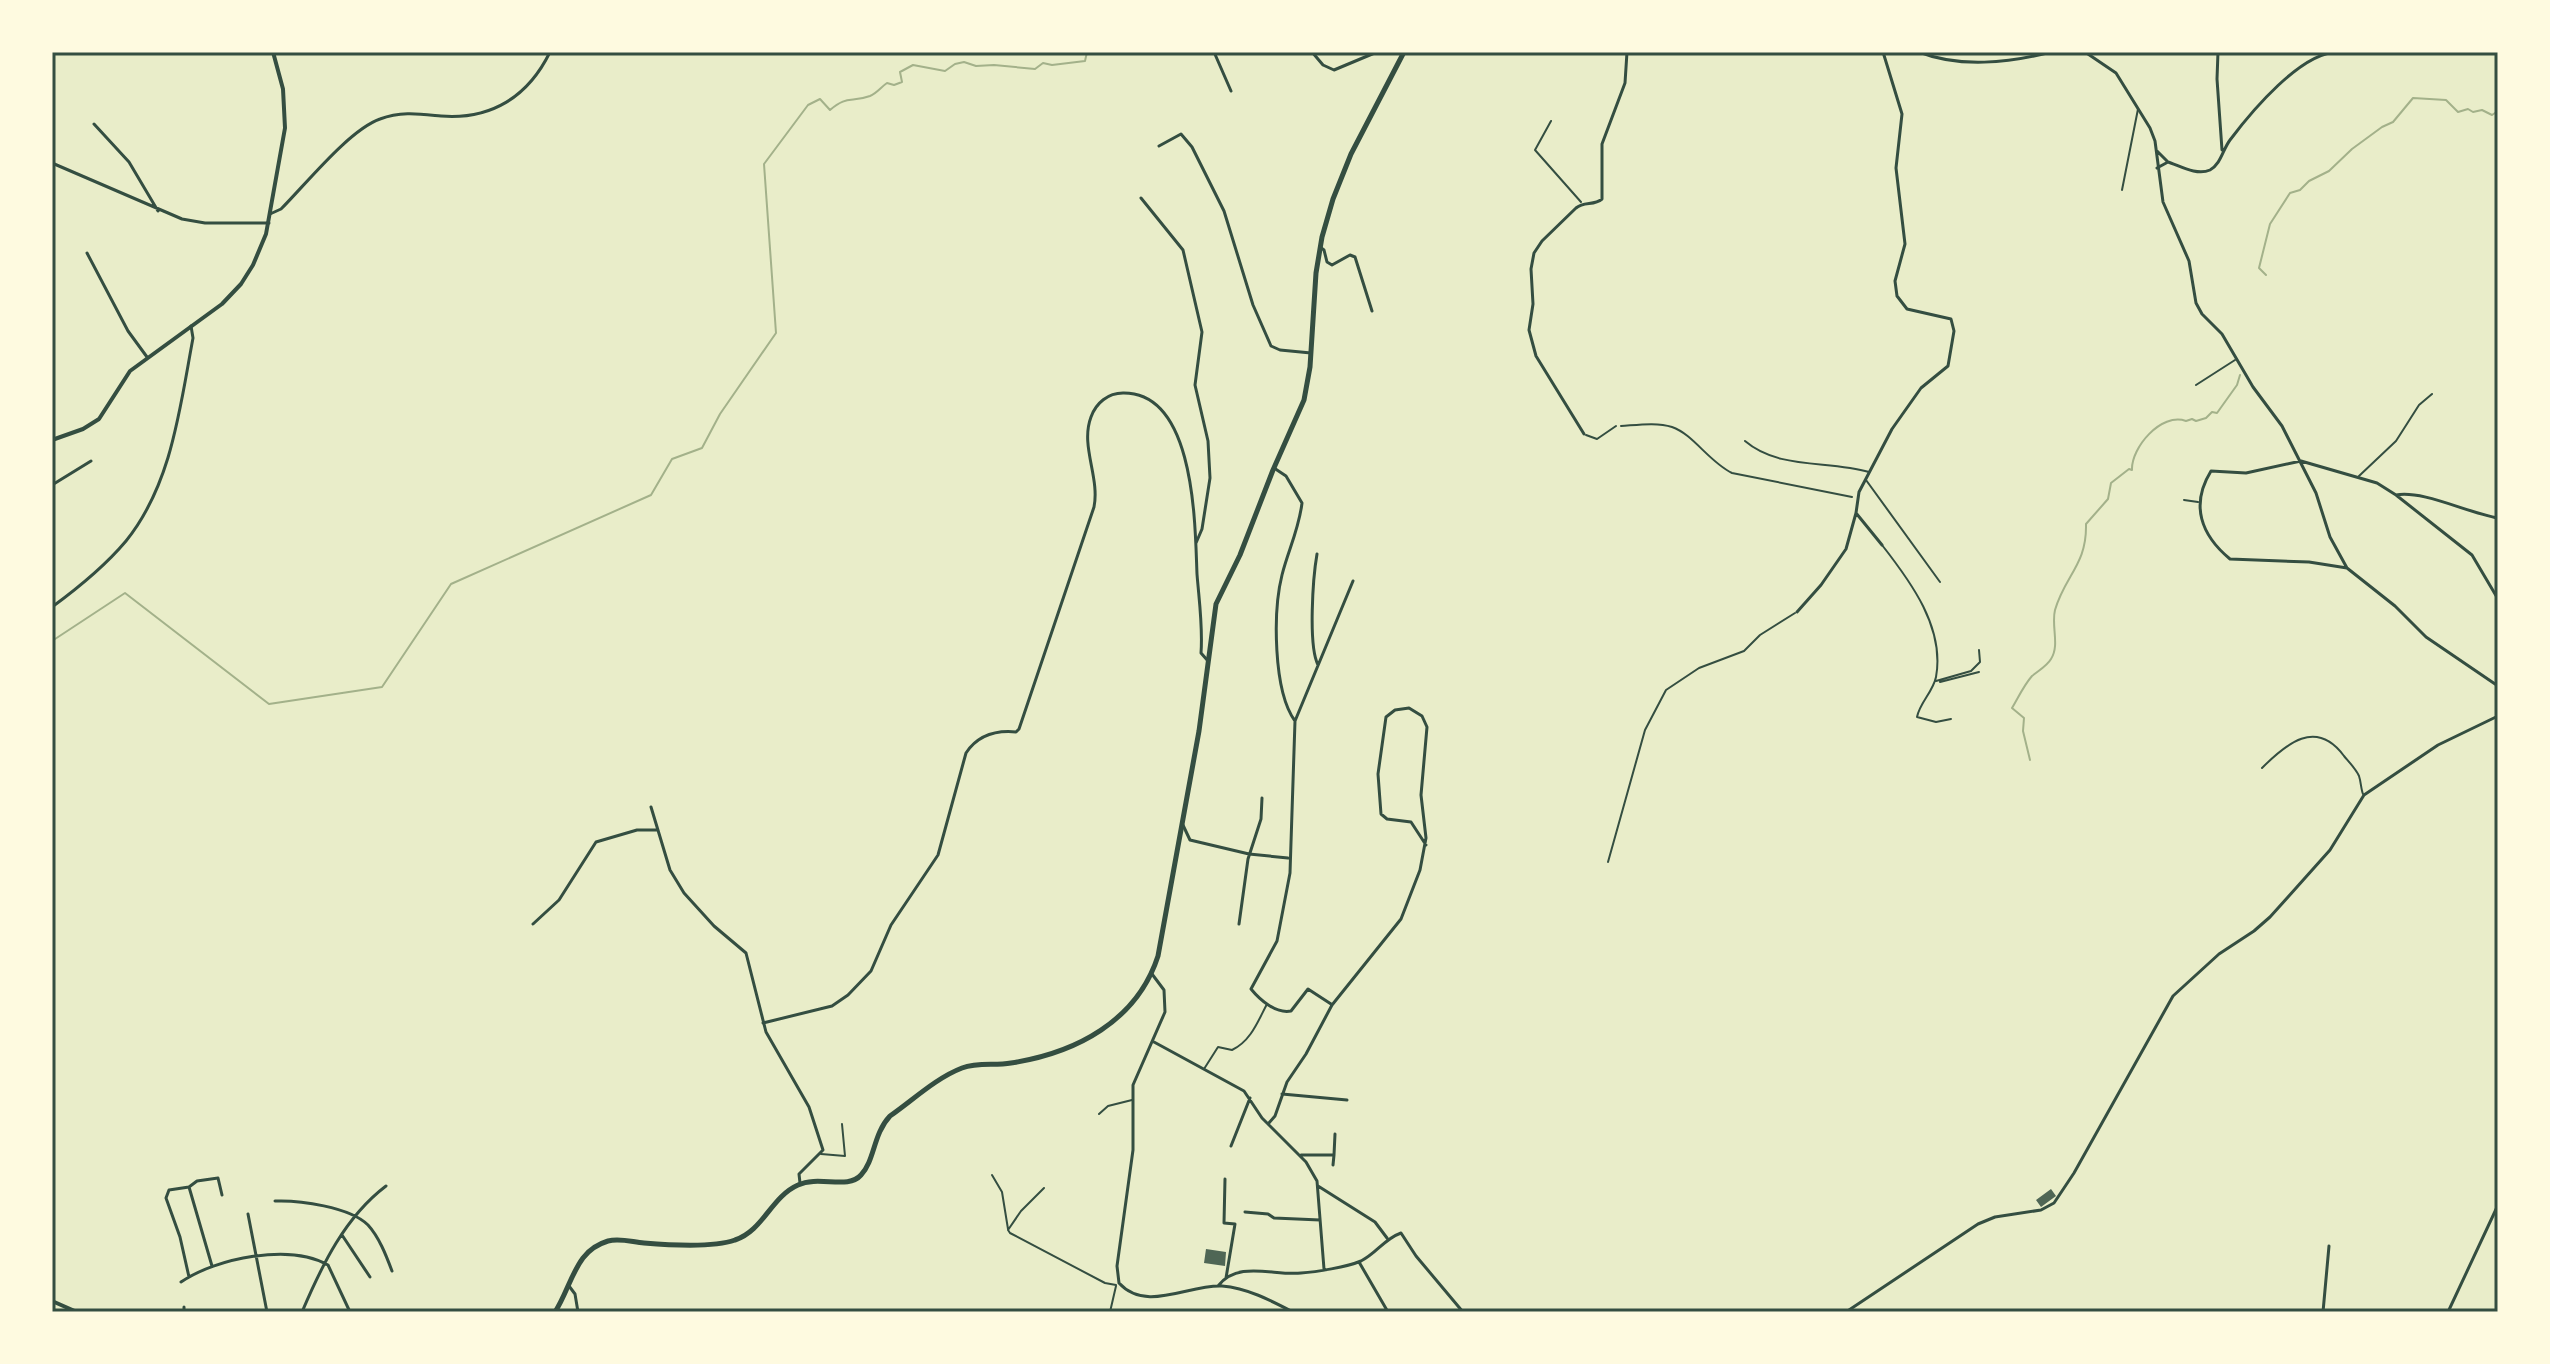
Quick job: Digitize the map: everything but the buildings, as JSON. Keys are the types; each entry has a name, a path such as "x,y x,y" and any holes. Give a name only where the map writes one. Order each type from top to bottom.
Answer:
{"main road":[{"path":"555,1312 584,1257 598,1245 611,1241 714,1244 741,1238 758,1225 786,1192 800,1183 815,1180 844,1183 858,1179 866,1168 883,1123 942,1079 971,1065 1027,1060 1087,1040 1122,1016 1152,974 1158,956 1200,722 1217,598 1240,555 1304,400 1320,247 1333,199 1345,167 1404,52"}],"street":[{"path":"52,440 83,429 99,419 122,379 147,357 222,304 241,284 258,256 269,223 286,119 283,89 273,52"},
{"path":"270,214 281,209 371,123 404,114 467,116 494,110 523,88 541,68 550,52"},
{"path":"1214,52 1231,91"},
{"path":"1312,52 1323,65 1334,70 1377,52"},
{"path":"1584,434 1536,356 1529,330 1533,304 1531,269 1534,253 1542,241 1582,203 1595,203 1602,199 1602,144 1625,83 1627,52"},
{"path":"1797,612 1846,549 1859,492 1892,429 1917,392 1948,366 1954,326 1948,316 1907,309 1895,289 1905,244 1896,168 1902,114 1883,52"},
{"path":"1919,52 1956,62 2023,58 2051,52"},
{"path":"2085,52 2116,73 2152,132 2163,202 2191,269 2196,303 2202,314 2222,334 2253,387 2282,426 2301,461 2330,537 2347,568 2395,606 2426,637 2498,686"},
{"path":"2218,52 2222,153"},
{"path":"2156,150 2168,162 2193,171 2207,171 2217,164 2230,140 2261,102 2315,58 2338,52"},
{"path":"94,124 129,162 158,211"},
{"path":"1159,146 1181,134 1187,139 1224,211 1267,341 1276,350 1310,353"},
{"path":"2157,168 2168,162"},
{"path":"52,163 182,219 205,223 269,223"},
{"path":"1141,198 1183,250 1202,332 1195,385 1207,437 1210,478 1202,529 1196,543"},
{"path":"1320,247 1327,262 1332,265 1350,255 1355,257 1372,311"},
{"path":"87,253 128,331 147,357"},
{"path":"52,607 109,559 139,522 171,452 193,338 191,326"},
{"path":"763,1023 832,1006 868,975 891,925 938,855 966,753 972,744 985,735 1016,732 1021,724 1094,507 1096,484 1088,430 1094,411 1104,399 1118,393 1136,395 1153,405 1169,422 1186,457 1203,632 1201,653 1208,661"},
{"path":"52,485 91,461"},
{"path":"2347,568 2309,562 2230,559 2203,524 2199,502 2211,471 2246,473 2301,461 2377,483 2472,555 2498,599"},
{"path":"1274,468 1286,476 1302,503 1281,578 1277,623 1283,694 1295,721"},
{"path":"2396,495 2415,495 2463,511 2498,518"},
{"path":"1856,513 1882,545"},
{"path":"1317,554 1314,625 1318,665"},
{"path":"1332,1005 1308,989 1289,1013 1267,1004 1251,989 1277,941 1290,873 1288,858 1293,842 1295,721 1353,581"},
{"path":"1268,1124 1332,1005 1401,919 1420,870 1426,845 1421,795 1427,727 1419,713 1400,708 1391,712 1385,721 1378,774 1381,814 1387,819 1411,822 1426,845"},
{"path":"1846,1312 1978,1224 2054,1203 2171,999 2219,954 2270,917 2330,850 2364,795 2449,738 2498,716"},
{"path":"1239,924 1249,854 1261,819 1262,798"},
{"path":"651,807 670,870 684,893 714,926 746,953 770,1042 809,1107 823,1150 799,1174 800,1183"},
{"path":"1181,823 1189,840 1249,854 1288,858"},
{"path":"533,924 559,900 596,842 637,830 657,830"},
{"path":"1152,974 1162,985 1166,1004 1154,1042 1137,1072 1132,1100 1133,1150 1117,1284 1131,1293 1143,1295 1171,1295 1218,1286 1257,1294 1293,1312"},
{"path":"1154,1042 1240,1089 1268,1124 1301,1155 1315,1175 1324,1269"},
{"path":"1282,1094 1347,1100"},
{"path":"1231,1146 1250,1098"},
{"path":"1333,1165 1335,1134"},
{"path":"1301,1155 1334,1155"},
{"path":"189,1277 166,1194 169,1190 189,1187 197,1181 218,1178 222,1195"},
{"path":"1225,1179 1224,1223 1235,1224 1226,1278"},
{"path":"302,1312 325,1263 354,1216 386,1186"},
{"path":"1317,1186 1375,1222 1387,1238"},
{"path":"189,1187 212,1266"},
{"path":"275,1201 302,1202 354,1216 373,1232 392,1271"},
{"path":"2448,1312 2498,1205"},
{"path":"1245,1212 1268,1214 1274,1218 1320,1220"},
{"path":"248,1214 267,1312"},
{"path":"1218,1286 1226,1278 1252,1270 1291,1274 1359,1262 1387,1238 1401,1233 1463,1312"},
{"path":"342,1235 370,1277"},
{"path":"2323,1312 2329,1246"},
{"path":"181,1282 212,1266 258,1256 282,1255 325,1263 350,1312"},
{"path":"1359,1262 1388,1312"},
{"path":"569,1286 575,1294 578,1312"},
{"path":"52,1301 77,1312"}],"lane":[{"path":"2122,190 2138,108"},
{"path":"1551,121 1535,150 1582,203"},
{"path":"2196,385 2237,359"},
{"path":"2357,477 2396,441 2419,405 2432,394"},
{"path":"1584,434 1597,439 1616,426"},
{"path":"1745,441 1757,450 1781,459 1840,465 1870,473"},
{"path":"1866,480 1940,582"},
{"path":"2184,500 2199,502"},
{"path":"1882,545 1901,570 1932,626 1938,651 1935,682 1917,717 1936,722 1951,719"},
{"path":"1608,862 1645,730 1666,690 1699,668 1744,651 1760,635 1797,612"},
{"path":"1935,682 1973,670 1980,662 1979,650"},
{"path":"1935,682 1979,672"},
{"path":"2262,768 2293,741 2321,738 2341,751 2359,775 2364,795"},
{"path":"1203,1070 1218,1047 1232,1050 1245,1041 1267,1004"},
{"path":"1099,1114 1108,1106 1132,1100"},
{"path":"821,1154 845,1156 842,1124"},
{"path":"992,1175 1002,1192 1008,1230 1033,1247 1105,1283 1117,1284 1110,1312"},
{"path":"1008,1230 1021,1211 1044,1188"}],"path":[{"path":"1616,426 1669,426 1682,433 1715,464 1732,473 1853,497"}],"waterway":[{"path":"52,641 125,593 269,704 382,687 451,584 651,495 672,459 702,448 720,414 776,333 764,164 808,105 820,99 830,110 845,101 870,96 887,83 894,85 902,82 900,72 913,65 945,71 964,62 976,66 1035,69 1043,63 1052,65 1085,61 1087,52"},
{"path":"2266,275 2259,268 2270,224 2290,193 2329,171 2352,149 2393,122 2413,98 2446,100 2458,112 2482,110 2492,115 2498,111"},
{"path":"2030,760 2023,731 2024,718 2012,708 2032,676 2054,654 2055,610 2083,550 2086,524 2108,499 2111,483 2129,469 2132,470 2136,452 2149,434 2167,422 2196,421 2212,412 2217,413 2237,385 2240,375"}]}
